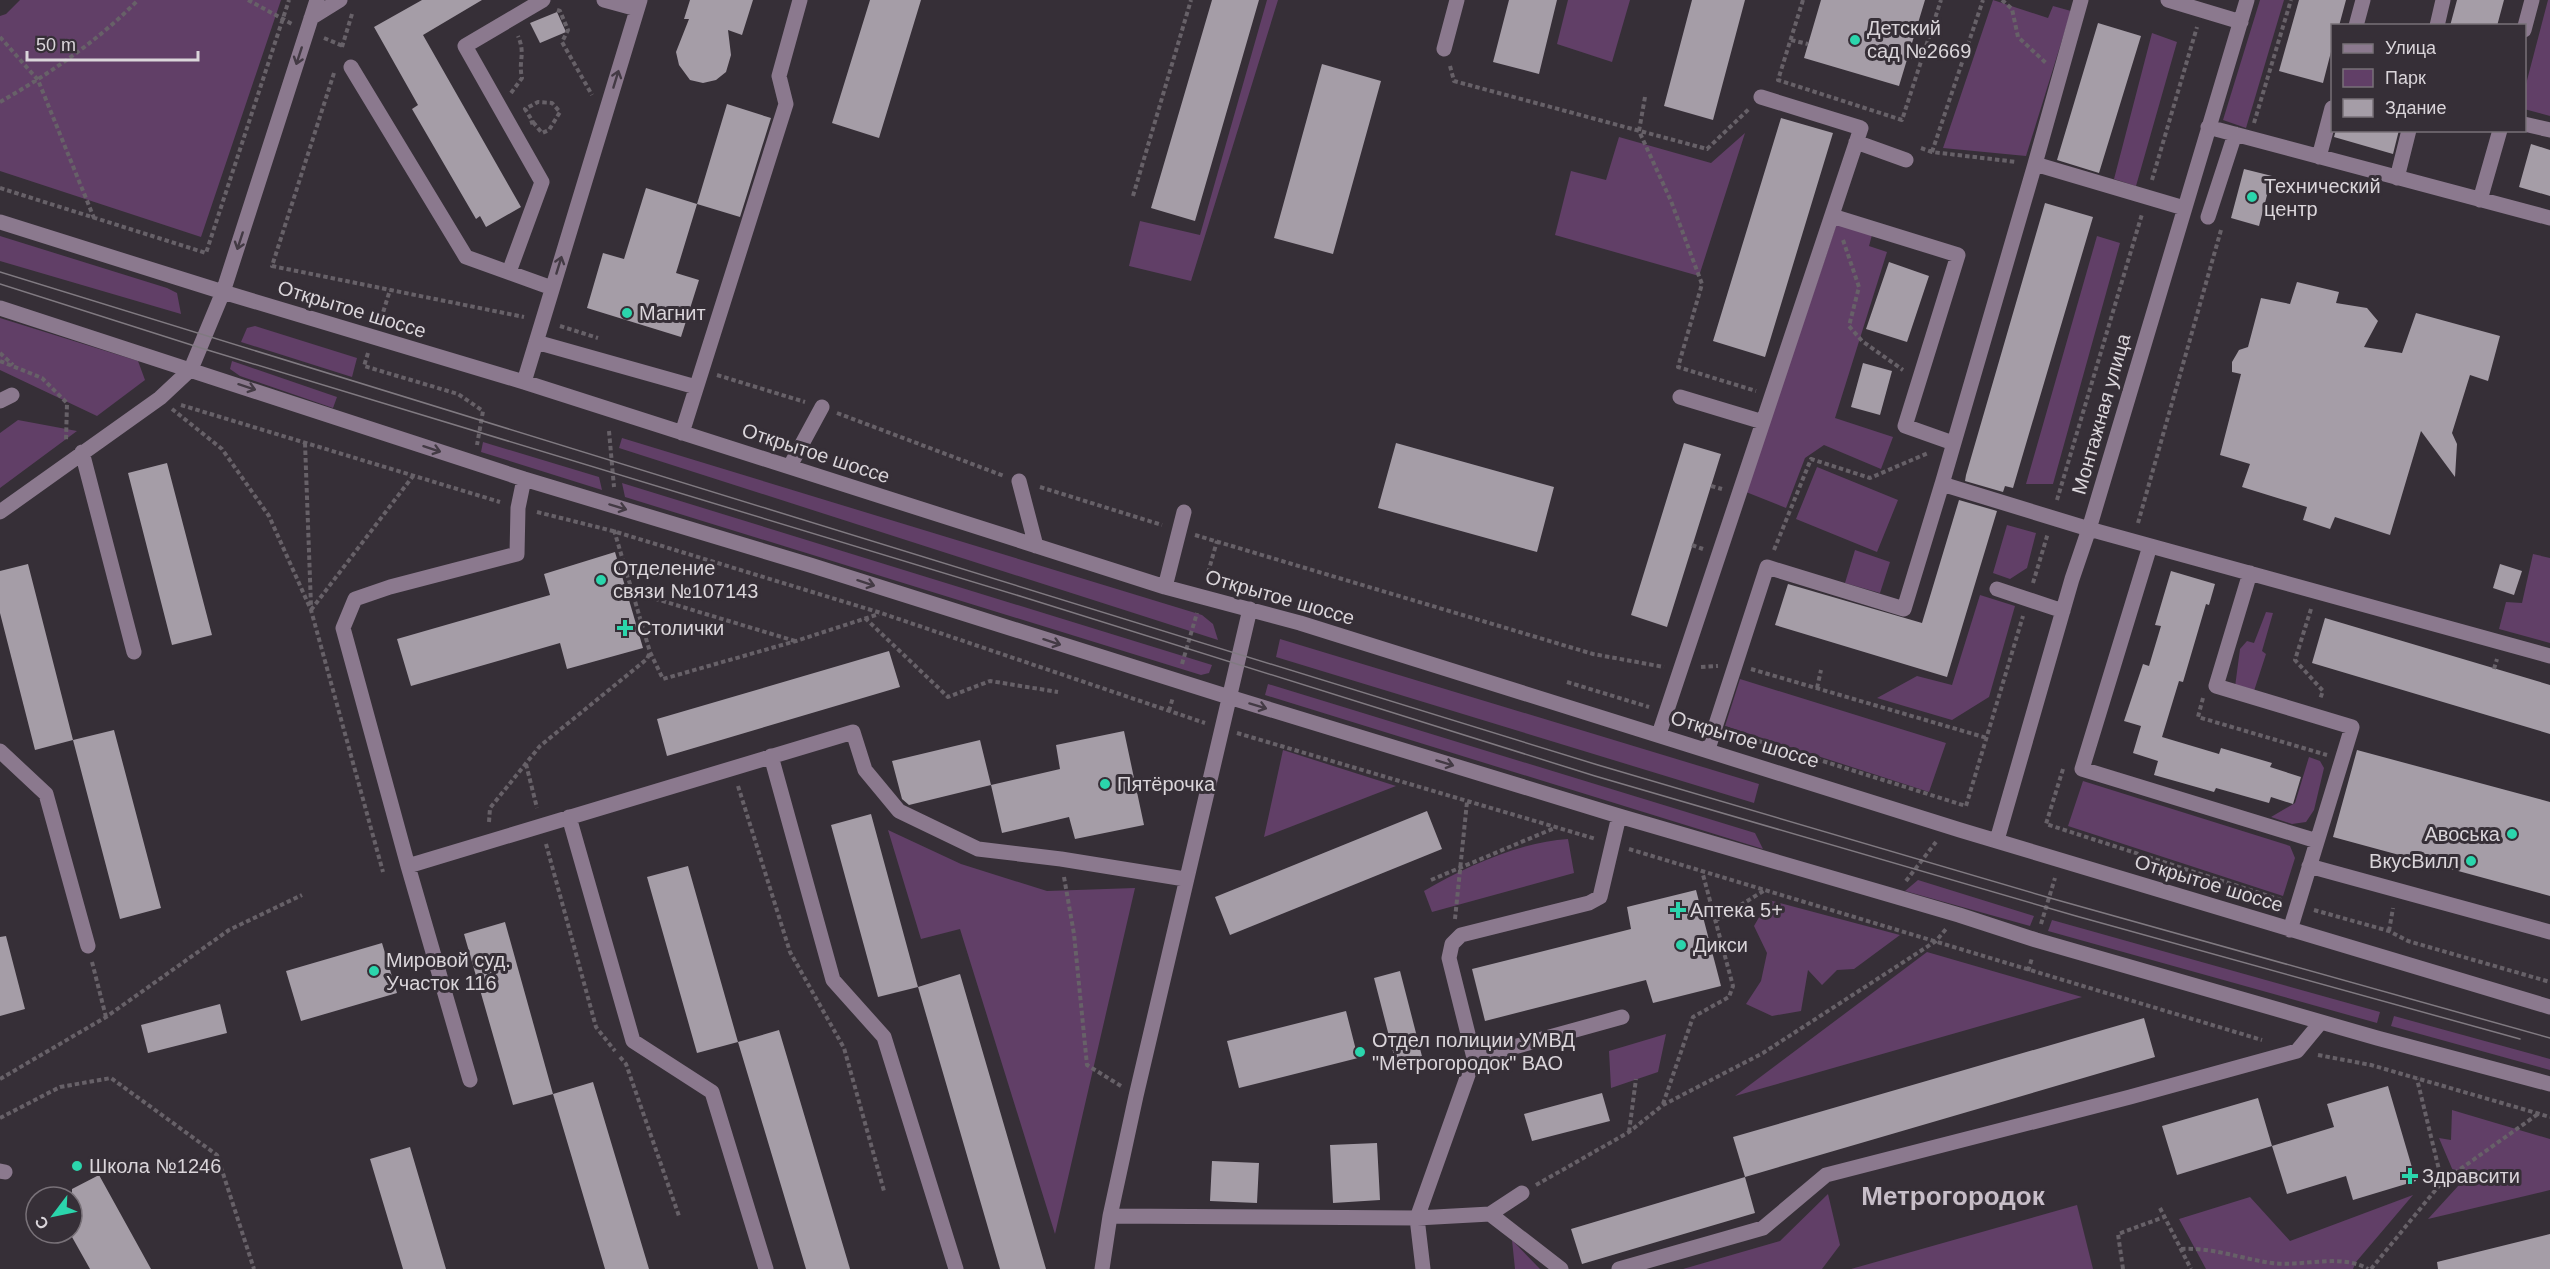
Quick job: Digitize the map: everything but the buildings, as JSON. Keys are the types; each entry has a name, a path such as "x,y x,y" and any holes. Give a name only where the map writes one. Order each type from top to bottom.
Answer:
{"street":[{"path":"0,512 160,398 191,369 223,292 317,0"},
{"path":"311,18 340,0"},
{"path":"509,273 542,182 465,46 542,0"},
{"path":"524,382 638,4 604,0"},
{"path":"682,433 786,104 779,76 800,0"},
{"path":"1444,49 1456,0"},
{"path":"1708,749 1767,567 1904,609 2081,0"},
{"path":"2168,0 2241,22"},
{"name":"Монтажная улица","path":"1997,840 2063,611 2247,0"},
{"path":"2357,24 2363,0"},
{"path":"2438,24 2444,0"},
{"path":"2526,24 2532,0"},
{"path":"351,68 466,257 552,288"},
{"path":"1659,734 1861,128 1761,97"},
{"path":"2319,157 2331,112"},
{"path":"2526,124 2550,130"},
{"path":"2208,127 2550,218"},
{"path":"2397,178 2408,132"},
{"path":"2480,200 2499,132"},
{"path":"2208,217 2242,136"},
{"path":"1856,142 1909,153"},
{"path":"2035,164 2184,208"},
{"path":"1833,216 1958,255 1905,426 1953,443"},
{"name":"Открытое шоссе","path":"0,222 223,292 524,382 1165,587 1250,609 2290,930 2550,1006"},
{"path":"0,308 524,479 1619,816 1959,915 2036,940 2321,1022 2550,1084"},
{"path":"536,342 696,387"},
{"path":"0,390 12,394 0,401"},
{"path":"1680,397 1763,422"},
{"path":"790,466 822,407"},
{"path":"82,453 134,652"},
{"path":"470,1080 408,866 343,627 355,599 390,587 517,554 518,508 524,479"},
{"path":"1019,481 1036,546"},
{"path":"1942,484 2089,529 2550,656"},
{"path":"1165,587 1184,512"},
{"path":"2150,546 2082,769 2317,841"},
{"path":"2250,573 2216,686 2352,727 2290,930"},
{"path":"1997,589 2063,611"},
{"path":"1102,1269 1110,1216 1136,1096 1250,609"},
{"path":"408,866 853,732 865,770 899,811 978,849 1061,859 1185,879"},
{"path":"0,751 46,794 88,946"},
{"path":"771,756 833,980 884,1037 956,1269"},
{"path":"1423,1269 1417,1218 1474,1058 1449,958 1452,944 1461,935 1589,903 1600,897 1619,816"},
{"path":"569,817 633,1041 712,1092 766,1269"},
{"path":"2309,866 2550,932"},
{"path":"1474,1058 1622,1017"},
{"path":"1619,1269 1763,1228 1826,1175 2130,1097 2297,1051 2321,1022"},
{"path":"1110,1216 1417,1218 1490,1214 1522,1193"},
{"path":"1490,1214 1561,1269"}],"path":[{"path":"0,102 38,80 111,28 138,0"},
{"path":"248,0 282,20"},
{"path":"0,188 206,253 290,0"},
{"path":"542,0 560,11 568,30 562,42 593,97"},
{"path":"1133,196 1191,0"},
{"path":"1803,0 1778,80 1902,120 1941,0"},
{"path":"1932,152 1983,0"},
{"path":"2002,0 2012,9 2018,38 2060,76"},
{"path":"2242,136 2291,0"},
{"path":"1567,682 1966,806 2202,10"},
{"path":"353,11 272,266 530,319"},
{"path":"500,108 522,78 520,69 524,50 510,19"},
{"path":"0,37 38,80 94,219"},
{"path":"1791,40 1808,44"},
{"path":"1444,49 1454,81 1707,150 1761,97"},
{"path":"340,53 351,68"},
{"path":"1908,56 1922,60"},
{"path":"1645,97 1639,131 1671,201 1702,284 1678,367 1771,396"},
{"path":"538,102 552,103 560,112 549,130 542,134 533,122 525,109 538,102"},
{"path":"514,133 533,122"},
{"path":"1909,153 1932,152 2035,164"},
{"path":"1833,216 1859,287 1849,326 1862,341 1918,381"},
{"path":"2133,541 2225,220"},
{"path":"381,319 390,290"},
{"path":"369,352 364,366 458,394 483,411 477,445"},
{"path":"0,353 16,367"},
{"path":"0,361 42,378 67,403 64,465"},
{"path":"160,398 518,508 613,531 881,613 1223,729 1865,919 2028,971 2264,1041"},
{"path":"160,398 222,449 269,516 311,610 383,872"},
{"path":"822,407 1019,481 1593,654 1666,668 1736,664 1987,738"},
{"path":"609,431 617,507 613,531 650,652 663,679 796,641 881,613"},
{"path":"305,443 311,610"},
{"path":"1767,567 1811,459 1870,478 1953,443"},
{"path":"311,610 413,476"},
{"path":"1169,711 1217,541"},
{"path":"632,592 796,641"},
{"path":"2313,603 2295,660 2323,691"},
{"path":"865,618 948,697 990,681 1058,692"},
{"path":"488,841 490,808 540,746 647,658 650,652"},
{"path":"1816,688 1821,670"},
{"path":"526,764 596,1027 626,1064 679,1216"},
{"path":"733,768 790,952 844,1048 884,1191"},
{"path":"1452,944 1467,802"},
{"path":"1431,880 1558,827"},
{"path":"1896,879 1906,882 1936,841"},
{"path":"1061,859 1074,934 1087,1065 1136,1096"},
{"path":"1663,1105 1693,1017 1729,997 1733,986 1702,871"},
{"path":"1715,921 1766,890"},
{"path":"0,1079 106,1017 229,930 302,895"},
{"path":"1865,919 1867,911"},
{"path":"1522,1193 1629,1132 1663,1105 1763,1053 1936,941 1959,915"},
{"path":"88,946 106,1017"},
{"path":"2297,1051 2371,1065 2550,1117"},
{"path":"0,1118 60,1087 111,1078 217,1155 254,1269"},
{"path":"1629,1132 1636,1079"},
{"path":"2417,1079 2442,1182"},
{"path":"2181,1249 2195,1248 2274,1264 2356,1262 2370,1269 2442,1182 2538,1114"},
{"path":"2160,1208 2191,1269"},
{"path":"2123,1269 2118,1234 2164,1216"}],"green space":[{"path":"20,0 281,0 201,237 0,171 0,16 6,14"},
{"path":"1267,0 1278,0 1191,281 1129,266 1140,221 1200,235"},
{"path":"1568,0 1630,0 1612,62 1557,44"},
{"path":"1993,0 2048,18 2053,6 2071,11 2026,156 1943,148"},
{"path":"2260,0 2284,0 2246,128 2223,120"},
{"path":"2548,0 2550,0 2550,116 2526,110 2526,84"},
{"path":"2152,33 2177,42 2136,186 2114,179"},
{"path":"1745,133 1699,276 1555,235 1571,171 1606,180 1619,137 1711,163"},
{"path":"1837,223 1872,235 1869,246 1887,252 1835,418 1893,437 1881,469 1824,445 1805,458 1786,508 1746,492"},
{"path":"0,236 167,288 177,293 181,314 0,261"},
{"path":"2097,236 2120,243 2053,484 2026,484"},
{"path":"0,318 138,361 145,380 97,416 0,370"},
{"path":"255,326 357,358 352,377 241,342 247,328"},
{"path":"232,361 337,397 333,408 240,376 230,369"},
{"path":"18,420 77,431 0,488 0,433"},
{"path":"622,438 1202,615 1213,624 1218,640 619,448"},
{"path":"483,442 599,477 602,490 481,452"},
{"path":"1817,467 1898,500 1877,552 1796,519"},
{"path":"622,483 1212,665 1209,673 1201,675 625,497"},
{"path":"2007,525 2036,533 2027,568 2010,579 1993,573"},
{"path":"1855,550 1890,562 1880,593 1845,583"},
{"path":"2533,554 2550,558 2550,643 2499,629 2506,602 2522,603"},
{"path":"1980,595 2015,606 1989,697 1952,720 1877,698 1917,676 1952,685"},
{"path":"2266,612 2273,613 2262,651 2266,654 2254,691 2235,687 2240,649 2247,641 2254,643"},
{"path":"1280,639 1759,784 1754,803 1276,657"},
{"path":"1740,679 1946,743 1929,792 1725,726"},
{"path":"1268,684 1755,833 1763,849 1265,695"},
{"path":"1283,750 1396,786 1264,837"},
{"path":"2309,757 2320,761 2324,768 2314,810 2306,822 2292,824 2271,817 2295,803"},
{"path":"2083,781 2290,846 2295,858 2283,896 2068,826"},
{"path":"888,830 961,864 1047,891 1135,888 1055,1234 960,929 921,939"},
{"path":"1568,839 1574,873 1432,912 1424,891 1440,882 1512,850"},
{"path":"1918,880 2034,916 2030,926 1905,891"},
{"path":"1769,900 1900,935 1854,969 1837,970 1822,985 1808,970 1801,1011 1772,1016 1746,1004 1761,981 1767,953 1754,926"},
{"path":"2052,920 2380,1012 2377,1023 2048,931"},
{"path":"1927,952 2082,997 1735,1096"},
{"path":"2394,1016 2550,1059 2550,1070 2391,1026"},
{"path":"1666,1034 1658,1072 1611,1088 1609,1051"},
{"path":"2452,1110 2550,1139 2550,1190 2428,1219 2459,1185 2439,1138 2451,1140"},
{"path":"1828,1194 1840,1245 1822,1269 1683,1269 1780,1241"},
{"path":"2413,1195 2356,1262 2353,1269 2206,1269 2179,1219 2250,1197 2290,1241"},
{"path":"2077,1205 2093,1269 1851,1269"},
{"path":"1512,1240 1540,1269 1515,1269"}],"tram line":[{"path":"0,272 1598,765 2050,898 2550,1038"},
{"path":"0,284 201,348 1023,597 1595,776 2076,916 2520,1039"}],"place":[{"name":"Детский сад №2669","path":"1855,40"},
{"name":"Технический центр","path":"2252,197"},
{"name":"Магнит","path":"627,313"},
{"name":"Отделение связи №107143","path":"601,580"},
{"name":"Столички","path":"625,628"},
{"name":"Пятёрочка","path":"1105,784"},
{"name":"Авоська","path":"2512,834"},
{"name":"ВкусВилл","path":"2471,861"},
{"name":"Аптека 5+","path":"1678,910"},
{"name":"Дикси","path":"1681,945"},
{"name":"Мировой суд. Участок 116","path":"374,971"},
{"name":"Отдел полиции УМВД \"Метрогородок\" ВАО","path":"1360,1052"},
{"name":"Школа №1246","path":"77,1166"},
{"name":"Здравсити","path":"2410,1176"}],"district":[{"name":"Метрогородок","path":"1953,1196"}]}
